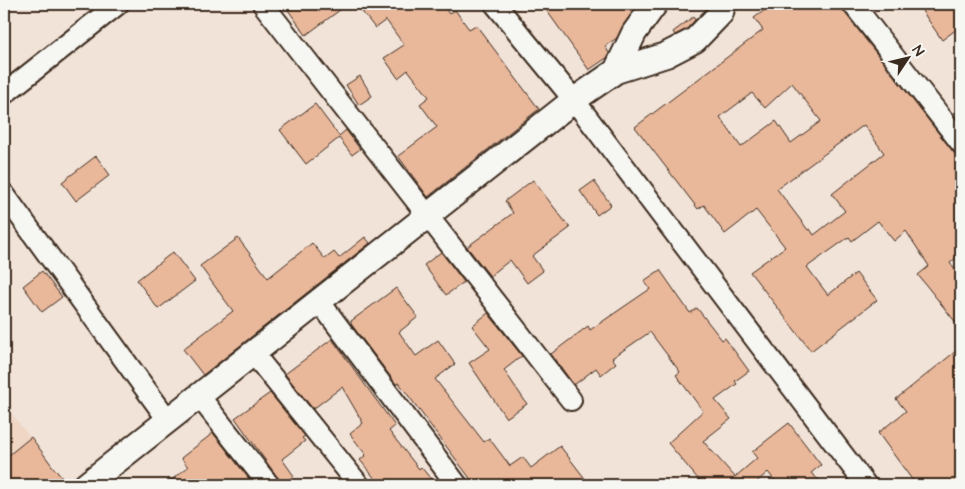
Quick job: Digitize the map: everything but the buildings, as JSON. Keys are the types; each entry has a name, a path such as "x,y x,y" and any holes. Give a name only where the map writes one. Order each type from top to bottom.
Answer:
{"street":[{"path":"4,94 118,4"},
{"path":"263,4 571,400"},
{"path":"495,4 574,100 866,485"},
{"path":"616,71 634,33 655,4"},
{"path":"95,482 198,396 574,100 616,71 666,55 695,40 721,13 723,4"},
{"path":"853,4 961,143"},
{"path":"4,194 168,420"},
{"path":"319,301 457,485"},
{"path":"253,353 359,485"},
{"path":"198,396 269,485"}],"shaded area":[{"path":"4,404 64,481 59,485 4,485"}]}
